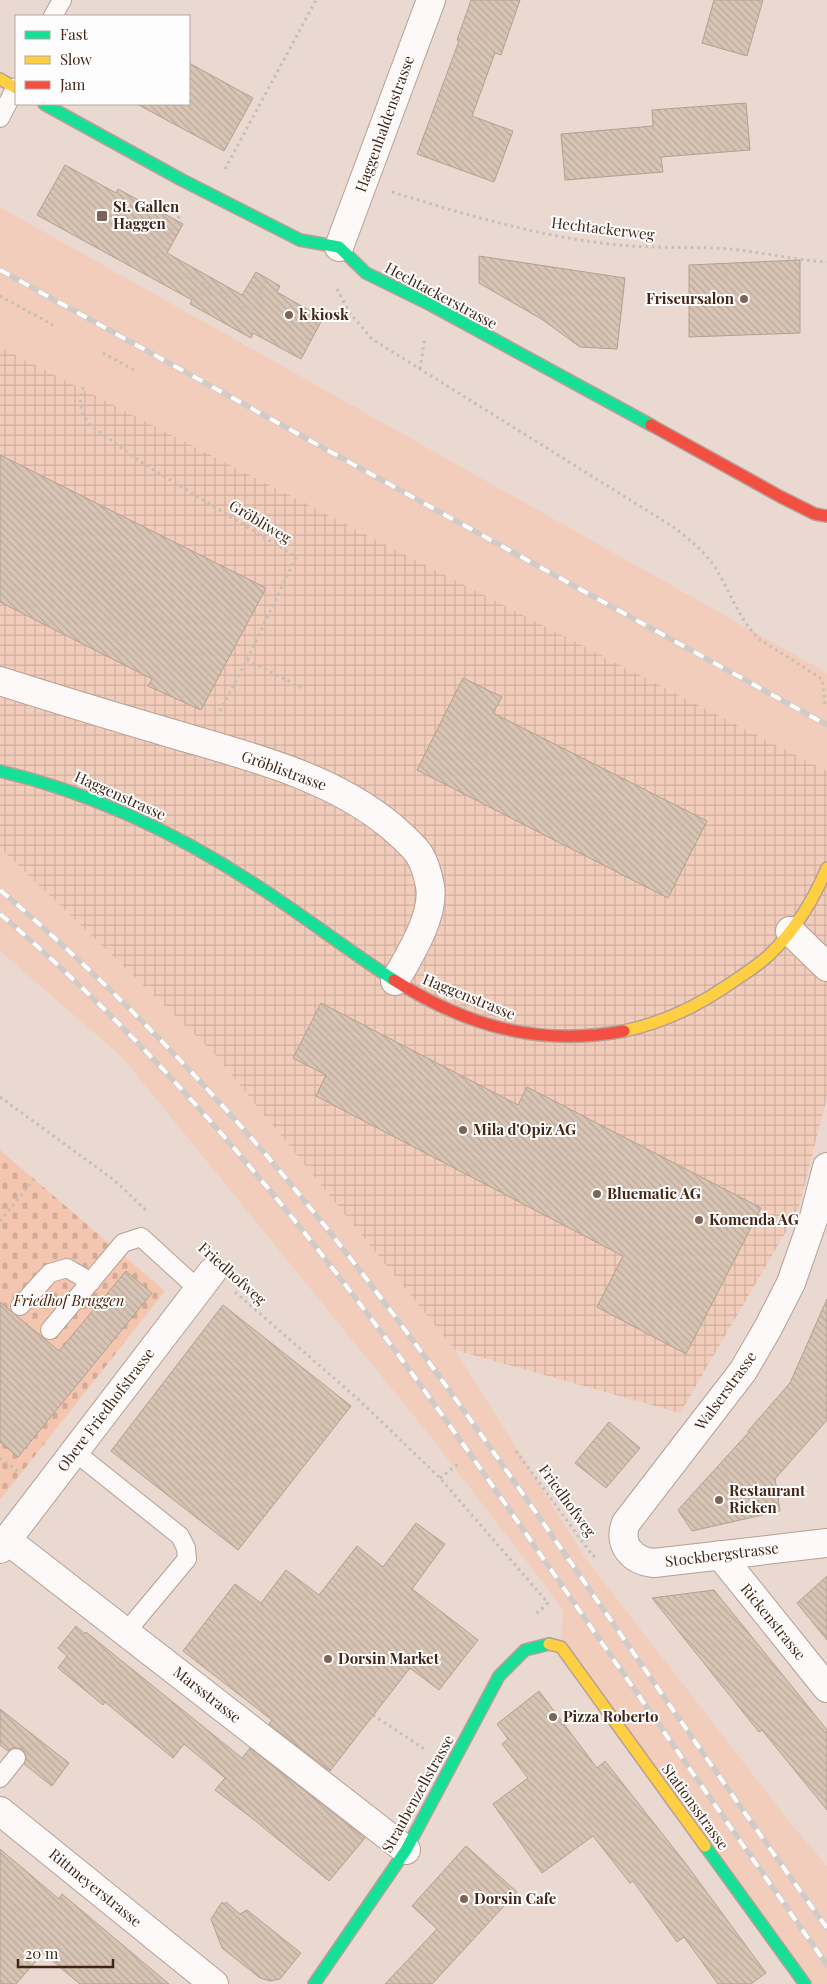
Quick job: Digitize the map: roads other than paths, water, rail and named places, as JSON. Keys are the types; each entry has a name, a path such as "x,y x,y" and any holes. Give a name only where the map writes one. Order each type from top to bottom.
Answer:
{"street":[{"name":"Haggenhaldenstrasse","path":"339,247 431,0"},
{"path":"0,79 15,87"},
{"path":"46,105 182,180 295,238 339,247"},
{"name":"Hechtackerstrasse","path":"339,247 366,273 431,305 797,506 815,514 827,516"},
{"name":"Gröblistrasse","path":"0,681 282,768 334,789 381,818 406,839 418,854 426,870 431,889 427,918 415,946 395,981"},
{"name":"Haggenstrasse","path":"0,771 69,789 144,821 221,862 395,981 446,1007 513,1032 550,1036 614,1033 640,1027 675,1015 711,998 768,956 790,931 820,886 827,868"},
{"path":"790,931 827,967"},
{"name":"Walserstrasse","path":"614,1548 626,1523 743,1371 768,1328 790,1283 814,1216 827,1167"},
{"name":"Obere Friedhofstrasse","path":"3,1544 205,1280"},
{"name":"Stockbergstrasse","path":"614,1548 631,1553 638,1559 654,1563 827,1543"},
{"name":"Marsstrasse","path":"3,1544 126,1632 406,1850"},
{"name":"Rickenstrasse","path":"720,1556 827,1688"},
{"name":"Straubenzellstrasse","path":"314,1984 406,1850 499,1676 525,1650 547,1644 561,1647"},
{"name":"Stationsstrasse","path":"561,1647 805,1984"},
{"name":"Rittmeyerstrasse","path":"0,1811 214,1984"}],"lane":[{"path":"54,15 62,0"},
{"path":"0,118 15,90"},
{"path":"50,1330 123,1243 141,1237 205,1280"},
{"path":"20,1306 50,1273 67,1268 91,1282"},
{"path":"74,1452 180,1536 186,1548 187,1558 126,1632"},
{"path":"0,1778 16,1758"}],"railway":[{"path":"0,270 827,725"},
{"path":"0,890 69,951 168,1047 261,1149 370,1283 575,1568 718,1775 827,1928"},
{"path":"0,914 78,984 152,1058 290,1214 417,1380 478,1465 827,1965"}],"place":[{"name":"St. Gallen Haggen","path":"102,216"},
{"name":"Friseursalon","path":"744,299"},
{"name":"k kiosk","path":"289,315"},
{"name":"Mila d'Opiz AG","path":"463,1130"},
{"name":"Bluematic AG","path":"597,1194"},
{"name":"Komenda AG","path":"699,1220"},
{"name":"Restaurant Ricken","path":"719,1500"},
{"name":"Dorsin Market","path":"328,1659"},
{"name":"Pizza Roberto","path":"553,1717"},
{"name":"Dorsin Cafe","path":"464,1899"}],"park label":[{"name":"Friedhof Bruggen","path":"69,1301"}]}
